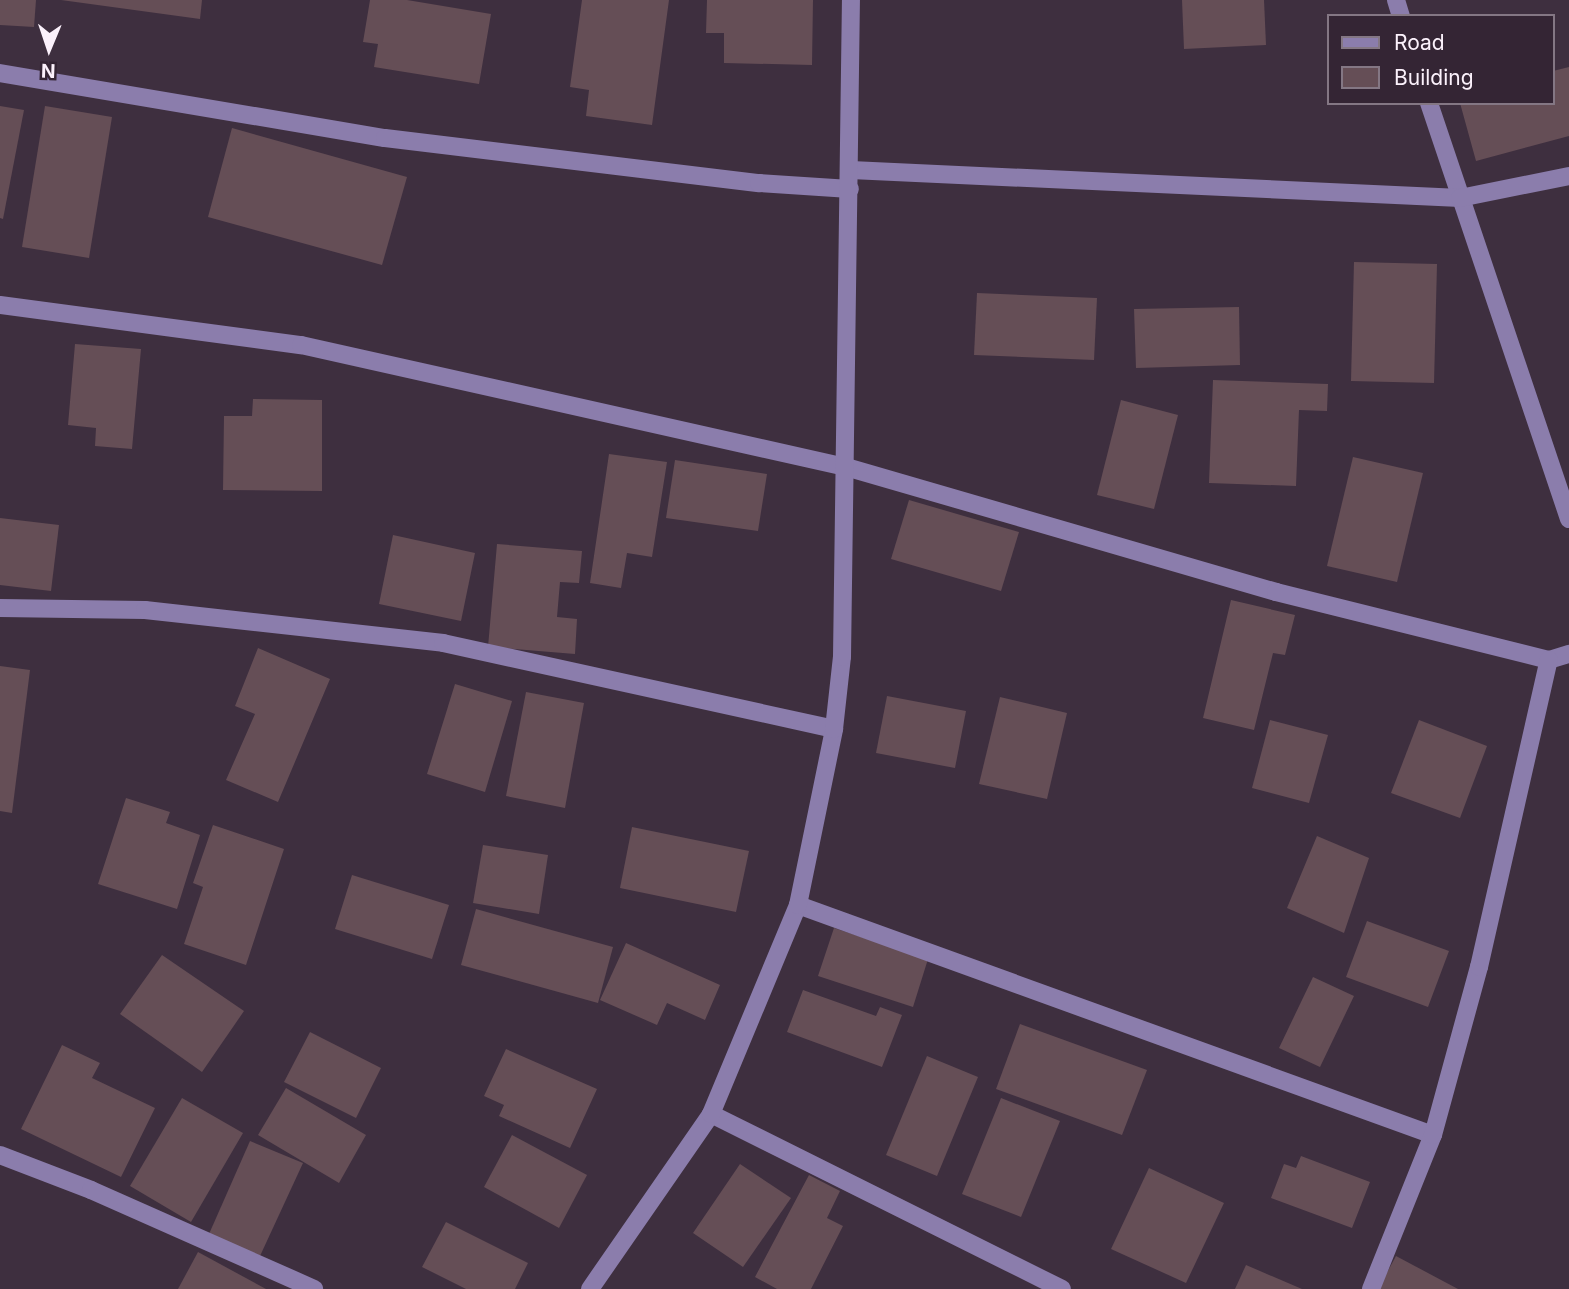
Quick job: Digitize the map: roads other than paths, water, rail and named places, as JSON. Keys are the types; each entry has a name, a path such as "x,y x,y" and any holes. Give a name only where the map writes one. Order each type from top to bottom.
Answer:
{"street":[{"path":"590,1289 711,1114 798,905 834,729 842,657 851,170 851,0"},
{"path":"0,72 386,138 759,183 850,189"},
{"path":"1430,105 1569,519"},
{"path":"851,170 1460,198 1569,176"},
{"path":"0,305 301,345 846,467 1276,592 1549,660 1569,654"},
{"path":"0,608 145,610 443,643 834,729"},
{"path":"1371,1289 1433,1135 1479,967 1549,660"},
{"path":"798,905 1433,1135"},
{"path":"711,1114 1062,1289"},
{"path":"0,1155 91,1190 314,1289"}]}
